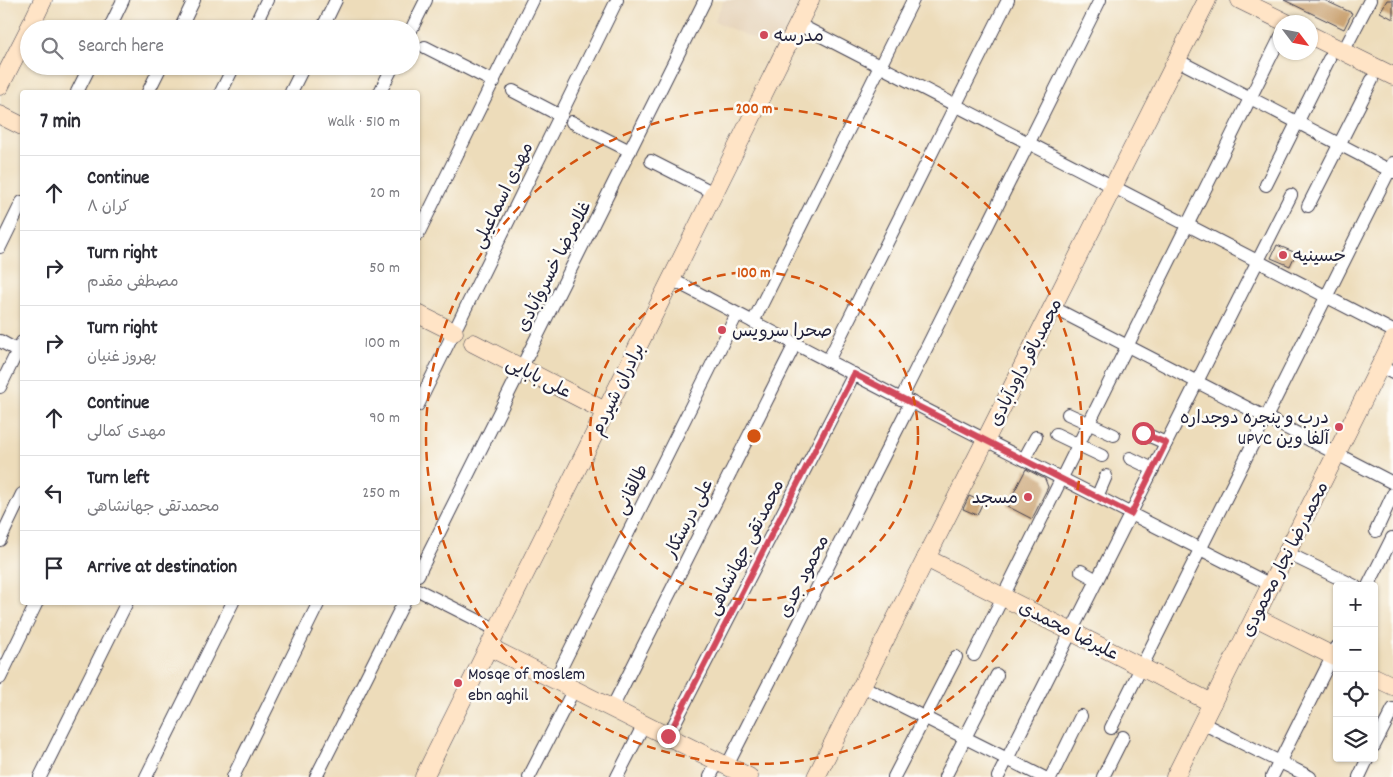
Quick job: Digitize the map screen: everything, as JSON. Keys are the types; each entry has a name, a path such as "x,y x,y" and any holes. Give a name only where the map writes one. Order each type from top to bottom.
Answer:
{"street":[{"path":"33,20 43,0"},
{"path":"113,20 123,0"},
{"path":"184,20 194,0"},
{"path":"256,20 266,0"},
{"path":"326,20 336,0"},
{"path":"416,20 426,0"},
{"path":"420,230 533,0"},
{"name":"مهدی اسماعیلی","path":"420,401 454,332 567,119 617,0"},
{"name":"غلامرضا خسروآبادی","path":"420,571 705,0"},
{"name":"برادران شیردم","path":"424,777 810,0"},
{"path":"753,322 913,0"},
{"path":"828,361 1008,0"},
{"name":"محمود جدی","path":"718,768 906,400 1100,0"},
{"name":"محمدباقر داودآبادی","path":"816,777 1207,0"},
{"path":"1240,0 1273,16"},
{"path":"1266,185 1297,122 1370,0"},
{"path":"798,24 1393,331"},
{"path":"1318,41 1336,55 1393,76"},
{"path":"0,86 20,47"},
{"path":"425,47 494,82"},
{"path":"974,655 1273,52"},
{"path":"1111,728 1326,296 1392,168 1339,144 1177,60"},
{"path":"78,90 86,75"},
{"path":"149,90 156,75"},
{"path":"222,90 230,75"},
{"path":"292,90 300,75"},
{"path":"381,90 388,75"},
{"path":"1308,206 1372,80"},
{"path":"513,91 630,151"},
{"path":"0,115 20,125"},
{"path":"651,161 714,193"},
{"path":"998,777 1291,195"},
{"path":"0,247 20,206"},
{"path":"671,280 1271,585"},
{"path":"1052,307 1393,483"},
{"name":"طالقانی","path":"555,680 737,314"},
{"path":"420,315 454,332"},
{"name":"محمدرضا نجار محمودی","path":"1175,777 1336,454 1386,370 1393,340"},
{"path":"0,341 20,348"},
{"name":"علی بابایی","path":"473,342 606,411"},
{"name":"علی درستکار","path":"612,708 795,344"},
{"path":"0,387 20,350"},
{"name":"محمدتقی جهانشاهی","path":"668,736 854,374"},
{"path":"1068,414 1114,435"},
{"path":"1143,433 1166,443"},
{"path":"1056,434 1102,456"},
{"path":"1024,459 1036,437"},
{"path":"1130,458 1153,469"},
{"path":"1097,497 1106,476"},
{"path":"1376,531 1393,494"},
{"path":"0,540 20,498"},
{"path":"1371,582 1389,553 1392,538"},
{"path":"1287,553 1347,582"},
{"name":"علیرضا محمدی","path":"926,558 1212,702"},
{"path":"1081,572 1097,580"},
{"path":"420,591 497,630"},
{"path":"0,678 36,605"},
{"path":"40,777 126,605"},
{"path":"146,777 232,605"},
{"path":"233,777 318,605"},
{"path":"316,777 402,605"},
{"path":"1255,617 1333,653"},
{"path":"489,646 668,736 718,768 749,777"},
{"path":"894,777 956,657"},
{"path":"1272,777 1333,658"},
{"path":"945,777 997,675"},
{"path":"1378,679 1393,686"},
{"path":"862,686 1043,777"},
{"path":"529,777 574,689"},
{"path":"1378,738 1393,709"},
{"path":"1051,777 1081,716"},
{"path":"1202,723 1310,777"},
{"path":"617,777 644,724"},
{"path":"1103,777 1123,737"},
{"path":"1359,777 1366,762"}],"shaded area":[{"name":"مدرسه","path":"724,0 800,0 776,49 714,21"}],"building":[{"path":"1284,0 1324,0 1352,13 1344,29"},
{"path":"1387,0 1393,0 1393,19 1380,12"},
{"name":"حسینیه","path":"1277,245 1296,253 1290,266 1271,258"},
{"name":"مسجد","path":"1026,469 1045,479 1048,487 1032,519 1007,506"},
{"path":"969,496 983,502 977,515 963,509"}],"place":[{"name":"مدرسه","path":"764,35"},
{"name":"حسینیه","path":"1283,255"},
{"name":"صحرا سرویس","path":"722,330"},
{"name":"درب و پنجره دوجداره UPVC آلفا وین","path":"1339,427"},
{"name":"مسجد","path":"1028,497"},
{"name":"Mosqe of moslem ebn aghil","path":"458,683"}],"route":[{"path":"668,736 854,374 1131,514 1166,443 1143,433"}]}
